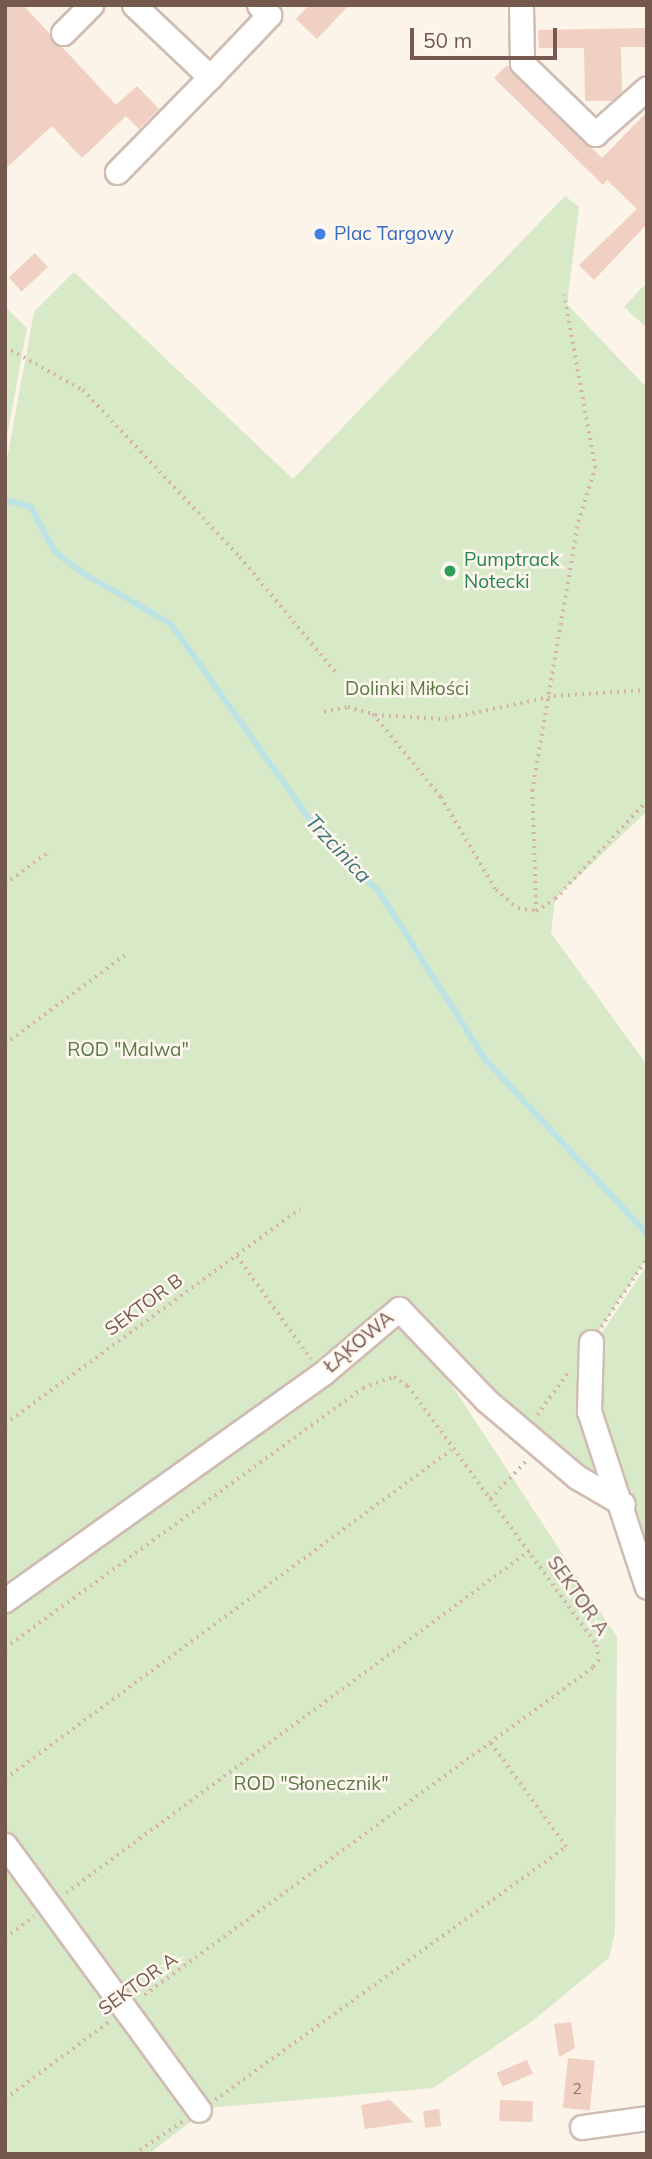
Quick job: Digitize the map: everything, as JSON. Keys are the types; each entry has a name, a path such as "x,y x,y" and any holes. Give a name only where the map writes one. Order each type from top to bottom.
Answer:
{"street":[{"path":"63,33 91,5"},
{"path":"135,5 210,77"},
{"path":"117,172 269,15 259,5"},
{"path":"521,5 522,63 595,134 647,88"},
{"name":"ŁĄKOWA","path":"5,1600 322,1374 393,1310 410,1314 463,1378 577,1477 623,1504"},
{"path":"591,1342 589,1411 623,1504 647,1587"},
{"path":"5,1845 200,2110"},
{"path":"582,2127 647,2118"}],"path":[{"path":"536,911 532,791 578,522 594,468 564,295"},
{"path":"5,347 83,390 240,557 337,674"},
{"path":"324,712 348,708 373,714 444,719 547,698 647,690"},
{"path":"373,714 441,797 496,890 519,908 536,911"},
{"path":"536,911 647,801"},
{"path":"5,884 50,851"},
{"path":"5,1044 127,954"},
{"name":"SEKTOR B","path":"5,1424 300,1209"},
{"path":"237,1256 298,1340"},
{"path":"490,1499 534,1437 591,1342 647,1258"},
{"name":"SEKTOR A","path":"5,1648 383,1377 408,1386 597,1646 599,1660 5,2099"},
{"path":"5,1779 452,1449"},
{"path":"5,1938 529,1550"},
{"path":"134,2154 200,2110 566,1847 489,1741"}],"green space":[{"path":"565,196 579,207 567,304 647,388 647,811 555,899 551,933 647,1065 647,1258 591,1343 589,1411 623,1504 577,1477 403,1311 617,1637 615,1932 609,1958 531,2022 433,2088 208,2108 149,2154 5,2154 5,470 34,312 74,272 293,479"},
{"path":"647,282 647,328 624,307"},
{"path":"5,307 27,328 5,447"},
{"path":"647,1265 647,1567 596,1406 596,1342"}],"building":[{"path":"5,5 23,5 116,105 137,86 159,109 139,129 126,116 82,158 52,126 5,169"},
{"path":"309,5 349,5 317,39 296,19"},
{"path":"647,28 647,47 621,47 622,92 612,101 585,101 584,48 539,48 538,30"},
{"path":"507,65 602,158 647,112 647,224 594,280 579,265 637,209 607,180 603,185 494,78"},
{"path":"35,253 48,267 22,291 9,278"},
{"path":"571,2022 575,2048 559,2057 554,2024"},
{"path":"568,2058 595,2061 590,2111 563,2108"},
{"path":"527,2060 533,2074 502,2087 497,2073"},
{"path":"390,2100 413,2122 365,2129 361,2105"},
{"path":"500,2100 533,2101 532,2122 499,2121"},
{"path":"439,2109 441,2126 425,2128 423,2111"}],"waterway":[{"name":"Trzcinica","path":"5,500 31,507 55,552 83,573 171,624 318,831 380,893 485,1059 647,1234"}],"place":[{"name":"Plac Targowy","path":"320,234"},
{"name":"Pumptrack Notecki","path":"450,571"}],"park label":[{"name":"Dolinki Miłości","path":"407,689"},
{"name":"ROD \"Malwa\"","path":"128,1050"},
{"name":"ROD \"Słonecznik\"","path":"311,1784"}]}
